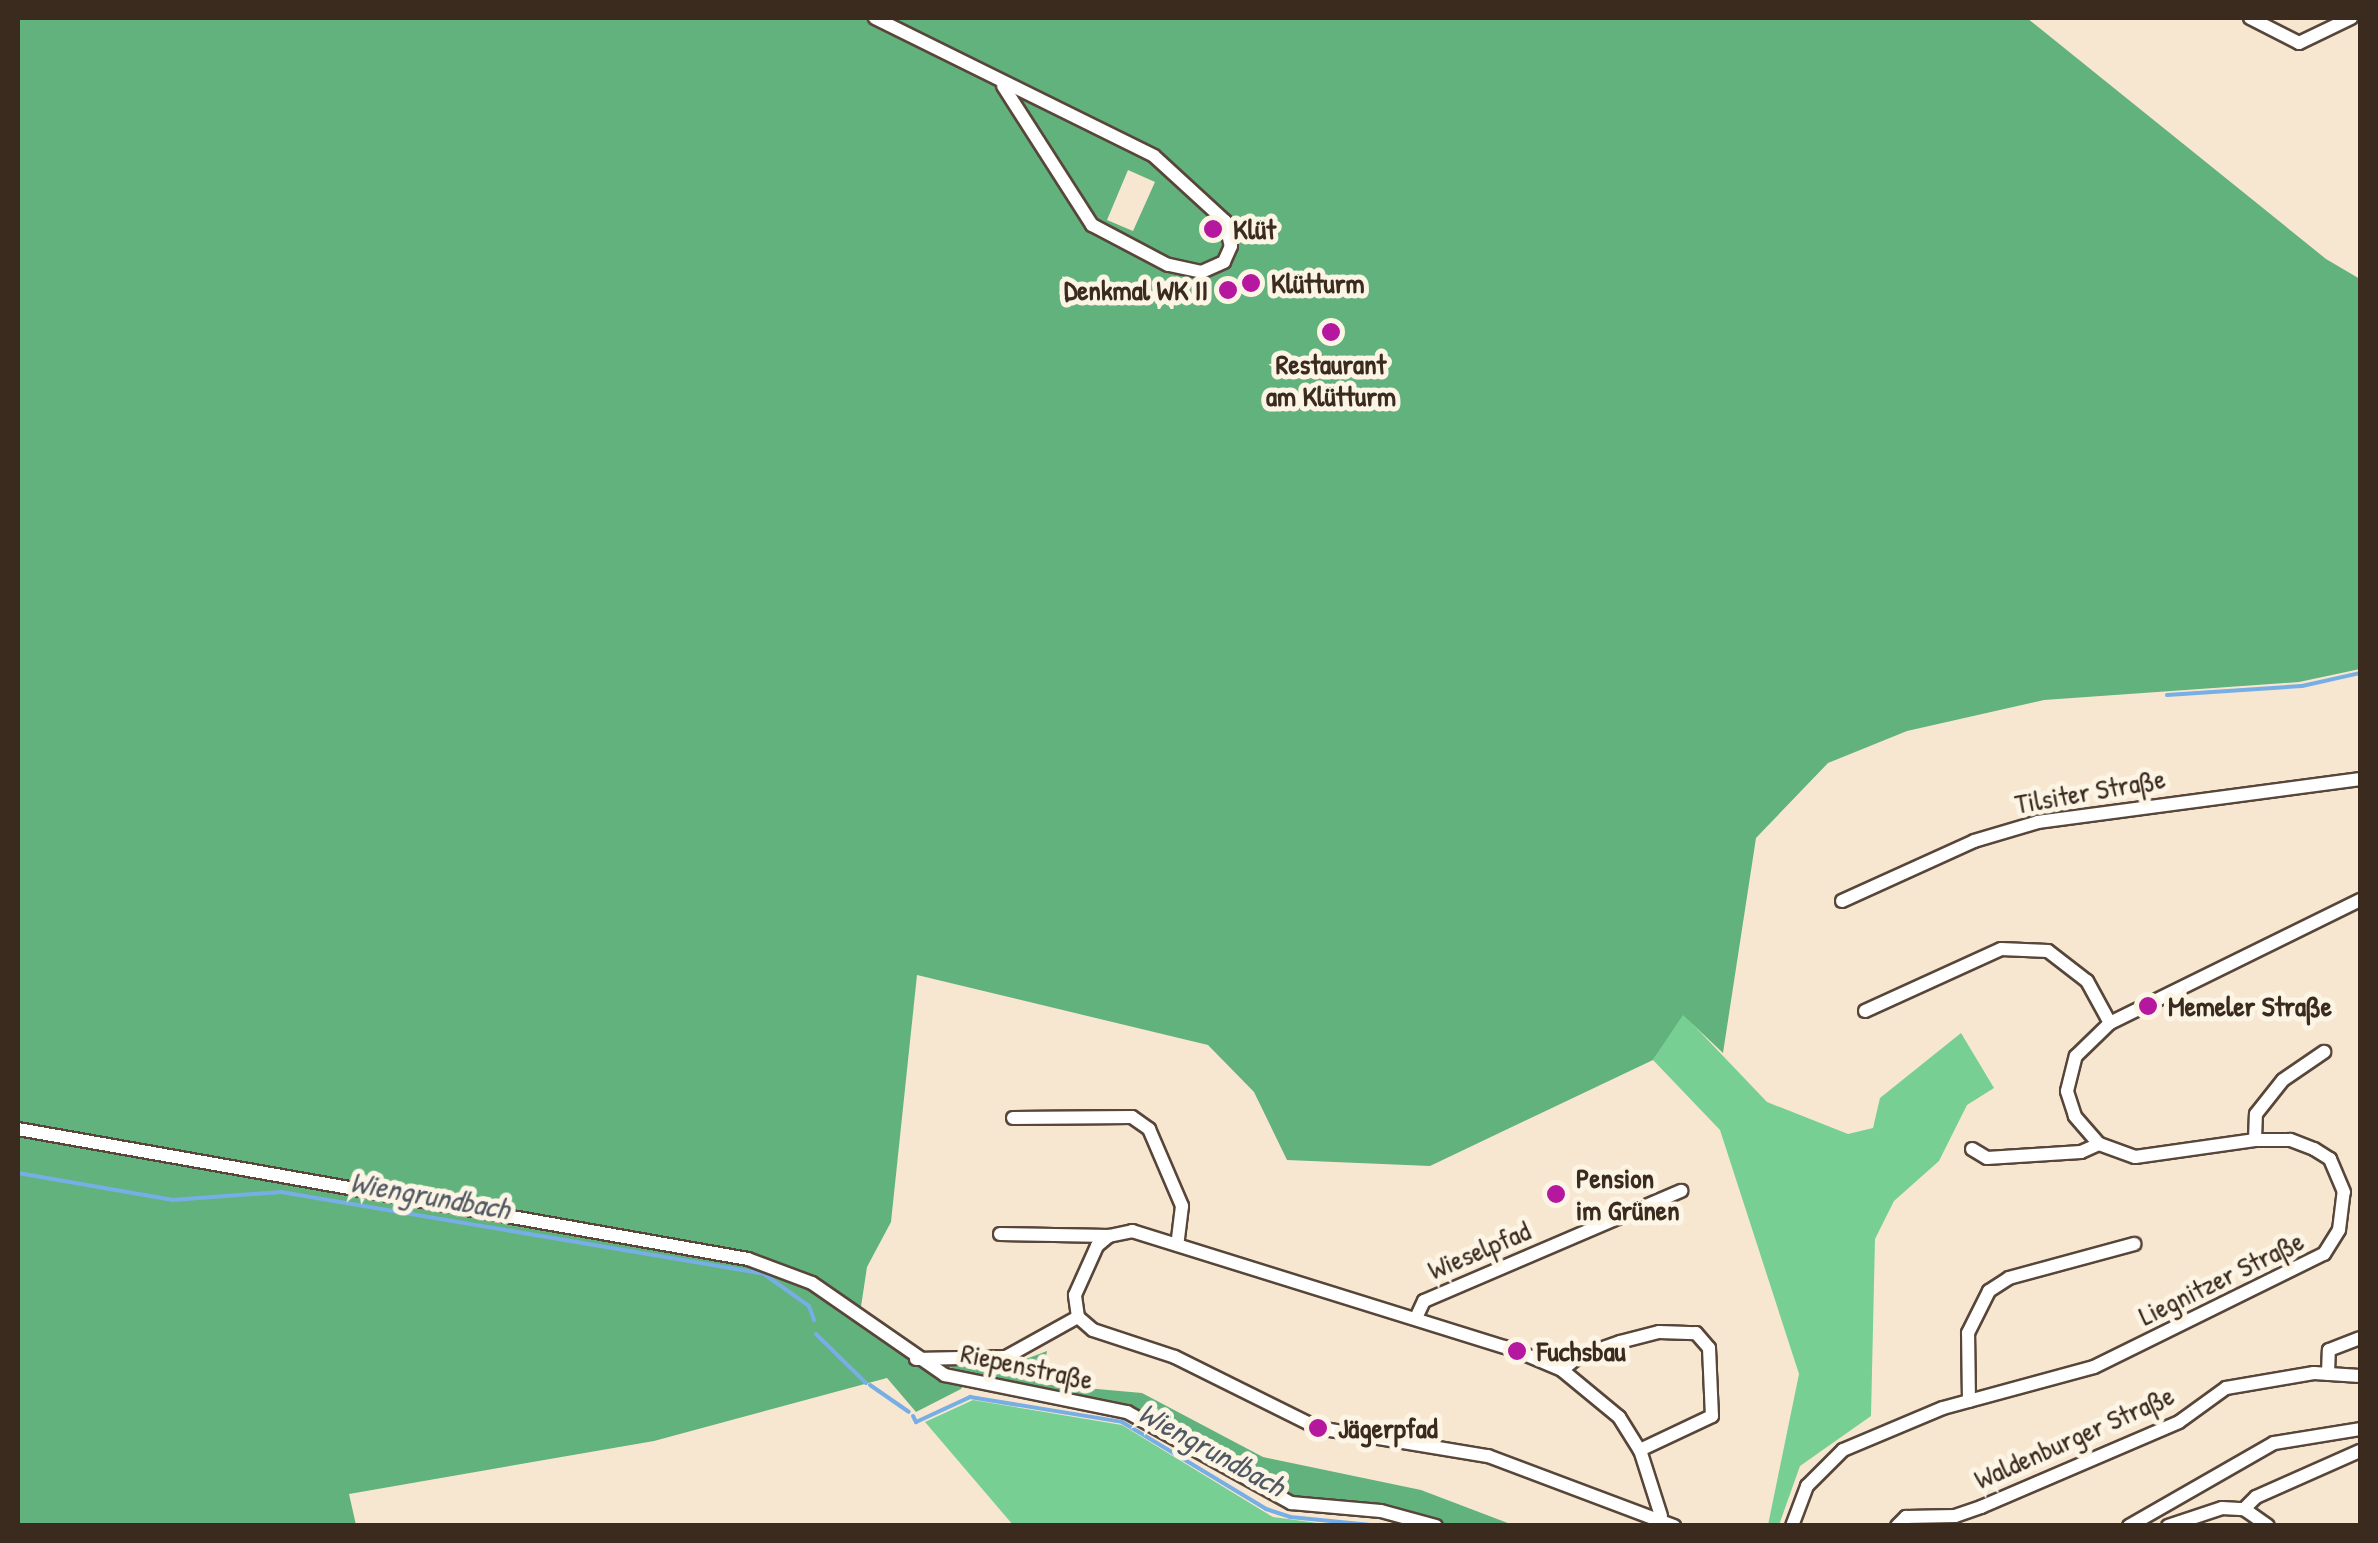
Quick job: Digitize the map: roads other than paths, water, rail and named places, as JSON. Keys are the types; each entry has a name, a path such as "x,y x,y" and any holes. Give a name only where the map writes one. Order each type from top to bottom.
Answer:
{"street":[{"path":"875,18 1003,86 1154,156 1188,182 1231,234 1224,262 1202,272 1168,265 1092,224 1003,86"},
{"path":"2250,18 2299,43 2351,18"},
{"name":"Tilsiter Straße","path":"1842,901 1974,841 2038,822 2360,779"},
{"path":"2360,900 2110,1023 2076,1056 2066,1091 2075,1116 2100,1144 2135,1157 2255,1140 2290,1140 2330,1159 2344,1192 2360,1190"},
{"path":"1865,1010 2001,949 2048,952 2087,981 2110,1023"},
{"path":"2255,1140 2256,1114 2283,1080 2324,1052"},
{"path":"1013,1118 1132,1117 1149,1129 1182,1206 1177,1245"},
{"name":"Riepenstraße","path":"18,1129 748,1259 812,1283 913,1359 965,1382 1127,1412 1292,1503 1381,1511 1436,1526"},
{"path":"1972,1150 1987,1158 2080,1152 2100,1144"},
{"name":"Wieselpfad","path":"1416,1318 1424,1301 1681,1191"},
{"name":"Liegnitzer Straße","path":"1792,1526 1807,1486 1843,1450 1968,1401 2094,1367 2297,1273 2324,1254 2339,1230 2344,1192"},
{"path":"1000,1234 1109,1236 1132,1232 1274,1280 1416,1318 1562,1370 1619,1417 1640,1450 1661,1516"},
{"path":"1078,1318 1082,1275 1109,1236"},
{"path":"1968,1401 1968,1333 1989,1291 2008,1278 2134,1244"},
{"path":"913,1359 1006,1357 1078,1318"},
{"path":"1078,1318 1318,1428 1450,1446 1661,1516 1674,1526"},
{"path":"1562,1370 1578,1356 1620,1342 1659,1332 1696,1333 1710,1348 1712,1416 1640,1450"},
{"path":"2328,1374 2329,1350 2360,1338"},
{"name":"Waldenburger Straße","path":"1897,1526 1906,1517 1956,1516 1981,1507 2179,1422 2226,1388 2328,1374 2360,1376"},
{"path":"2129,1526 2274,1443 2360,1429"},
{"path":"2244,1509 2256,1497 2360,1451"},
{"path":"2168,1526 2222,1508 2244,1509 2268,1526"}],"waterway":[{"path":"2167,695 2302,686 2360,673"},
{"name":"Wiengrundbach","path":"18,1173 172,1200 281,1192 764,1274 809,1306 814,1320"},
{"name":"Wiengrundbach","path":"816,1334 866,1383"},
{"name":"Wiengrundbach","path":"870,1385 909,1412"},
{"name":"Wiengrundbach","path":"913,1416 916,1422 970,1397 1122,1422 1266,1509 1290,1517 1381,1526"}],"place":[{"name":"Klüt","path":"1213,229"},
{"name":"Klütturm","path":"1251,283"},
{"name":"Denkmal WK II","path":"1228,290"},
{"name":"Restaurant am Klütturm","path":"1331,332"},
{"name":"Memeler Straße","path":"2148,1006"},
{"name":"Pension im Grünen","path":"1556,1194"},
{"name":"Fuchsbau","path":"1517,1351"},
{"name":"Jägerpfad","path":"1318,1428"}]}
